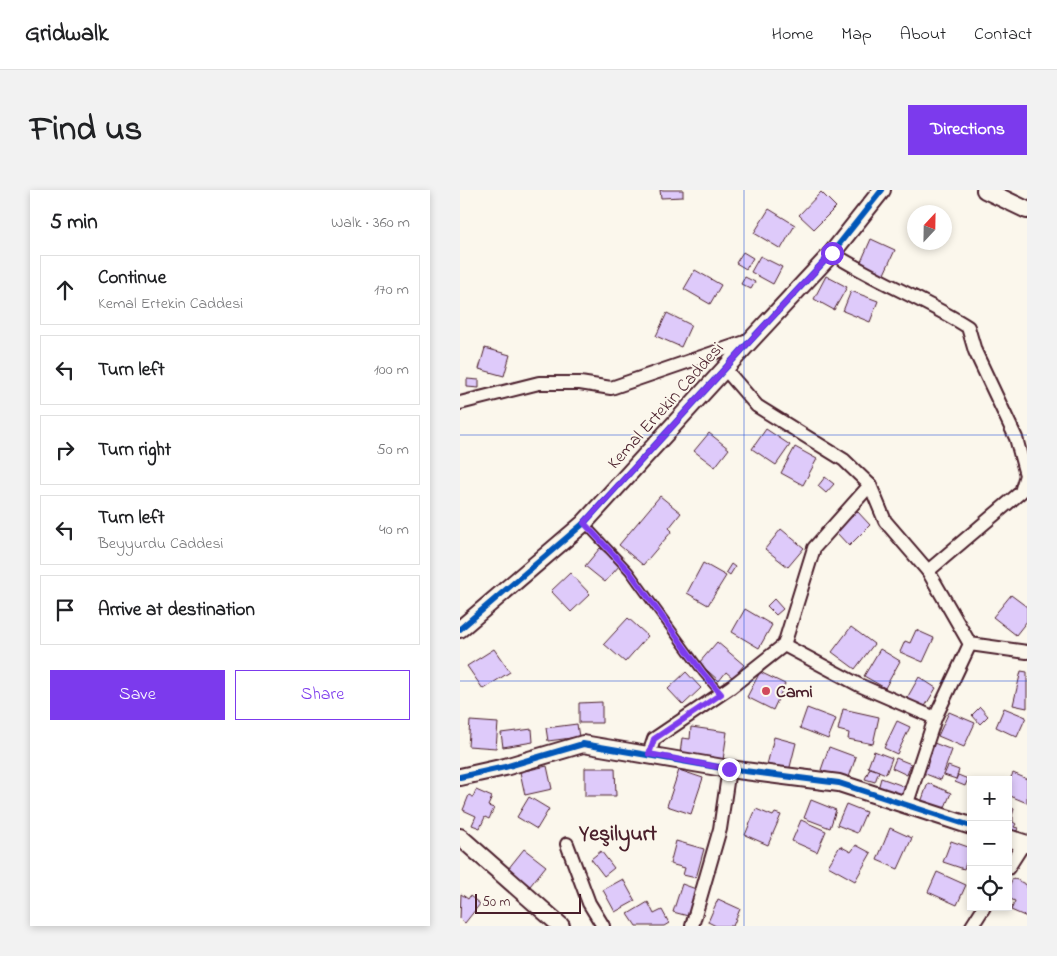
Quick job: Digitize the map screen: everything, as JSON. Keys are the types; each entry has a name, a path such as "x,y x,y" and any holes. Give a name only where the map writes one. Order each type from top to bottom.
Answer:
{"street":[{"name":"Kemal Ertekin Caddesi","path":"460,629 584,523 832,253 882,190"},
{"path":"985,190 1027,210"},
{"path":"832,253 968,327 975,351 1016,438 1026,474 1021,492 928,571"},
{"path":"460,403 539,383 580,383 611,388 751,340"},
{"path":"725,368 757,406 844,460 870,486 885,522 928,571 970,644"},
{"path":"649,754 654,739 721,694 784,645 814,548 870,486"},
{"path":"970,644 1027,652"},
{"path":"906,806 934,718 970,644"},
{"path":"784,645 859,685 934,718"},
{"path":"460,777 504,767 583,744 729,769 839,783 967,825"},
{"path":"692,926 720,829 729,769"},
{"path":"460,837 561,926"},
{"path":"1009,866 1020,842"},
{"path":"567,844 589,903 603,926"},
{"path":"972,926 981,911"}],"lane":[{"path":"584,523 629,571 703,673 721,694"}],"building":[{"path":"660,190 683,190 683,197 661,198"},
{"path":"821,192 836,207 814,229 799,215"},
{"path":"769,209 795,225 781,249 754,233"},
{"path":"871,239 895,250 884,274 860,264"},
{"path":"743,252 753,258 746,269 736,263"},
{"path":"760,256 782,267 773,284 751,272"},
{"path":"695,270 721,285 710,304 684,289"},
{"path":"826,276 847,287 834,310 814,299"},
{"path":"745,277 755,282 751,289 741,284"},
{"path":"851,291 878,301 870,322 843,311"},
{"path":"667,313 691,325 681,347 656,336"},
{"path":"485,348 510,355 504,376 479,369"},
{"path":"467,379 479,380 479,388 467,387"},
{"path":"766,429 790,445 776,465 752,449"},
{"path":"709,433 729,449 715,467 694,451"},
{"path":"795,447 817,459 803,485 781,473"},
{"path":"825,477 834,484 826,493 818,486"},
{"path":"660,496 681,513 669,528 672,531 643,565 619,545"},
{"path":"857,511 870,525 849,546 836,532"},
{"path":"781,529 804,548 788,567 765,549"},
{"path":"600,548 620,565 605,582 585,566"},
{"path":"703,563 726,576 708,605 687,593"},
{"path":"731,564 735,567 730,575 726,572"},
{"path":"570,573 590,594 571,612 551,591"},
{"path":"1011,595 1027,607 1027,621 1016,635 993,617"},
{"path":"774,599 783,609 776,615 767,606"},
{"path":"745,609 772,625 759,648 732,632"},
{"path":"628,618 648,636 625,662 604,644"},
{"path":"851,627 874,644 855,669 832,652"},
{"path":"916,630 934,638 923,662 900,652 905,641 910,643"},
{"path":"717,642 744,665 733,678 726,672 719,681 699,663"},
{"path":"494,649 510,672 483,689 467,666"},
{"path":"880,649 900,661 885,688 864,676"},
{"path":"1021,671 1027,672 1027,708 1013,705"},
{"path":"686,672 701,688 683,705 668,689"},
{"name":"Cami","path":"760,672 785,684 773,710 747,697"},
{"path":"919,677 936,688 924,708 907,698"},
{"path":"602,702 602,723 579,723 579,703"},
{"path":"980,707 988,716 980,724 972,715"},
{"path":"807,708 836,719 828,739 800,728"},
{"path":"1004,708 1026,717 1017,737 996,727"},
{"path":"843,709 879,717 873,744 848,739 849,733 838,730"},
{"path":"949,712 975,723 964,747 938,736"},
{"path":"470,721 498,723 496,748 468,746"},
{"path":"897,721 910,727 897,754 884,748"},
{"path":"577,724 579,737 548,741 546,728"},
{"path":"691,727 727,732 723,760 680,754 682,738 690,739"},
{"path":"532,729 533,742 503,747 501,733"},
{"path":"774,737 796,743 789,771 767,765"},
{"path":"934,743 952,750 941,780 923,773"},
{"path":"829,747 856,757 848,780 821,770"},
{"path":"874,751 892,758 886,774 868,767"},
{"path":"896,758 911,764 907,775 892,768"},
{"path":"547,766 552,789 525,795 520,772"},
{"path":"948,766 959,770 956,779 944,775"},
{"path":"585,768 615,768 616,796 585,796"},
{"path":"870,768 879,771 875,782 865,779"},
{"path":"679,770 703,778 691,814 667,806"},
{"path":"1013,773 1027,779 1027,803 1012,797"},
{"path":"958,775 967,779 965,786 955,782"},
{"path":"881,778 906,787 903,798 878,789"},
{"path":"928,783 951,793 942,814 920,805"},
{"path":"476,790 492,797 488,806 494,808 489,819 485,817 480,828 472,825 476,816 463,810 469,795 473,797"},
{"path":"529,797 549,809 537,829 517,817"},
{"path":"811,800 836,810 830,828 804,818"},
{"path":"846,804 866,812 857,833 837,825"},
{"path":"756,809 773,816 775,813 781,815 768,845 745,835"},
{"path":"1012,816 1013,822 1016,824 1014,827 1018,828 1015,835 1012,834"},
{"path":"801,820 826,831 817,852 792,841"},
{"path":"890,828 912,838 898,869 877,860"},
{"path":"676,841 704,849 696,878 683,875 685,868 670,864"},
{"path":"951,841 967,847 967,860 964,869 943,862"},
{"path":"856,845 871,853 855,881 828,866 840,846 851,852"},
{"path":"524,849 546,866 530,886 508,869"},
{"path":"601,851 614,868 604,876 591,859"},
{"path":"937,872 966,885 957,905 928,892"},
{"path":"1013,878 1027,885 1027,917 1012,910 1015,901 1012,900"},
{"path":"623,879 635,901 615,912 603,890"},
{"path":"682,884 696,889 688,916 673,912"},
{"path":"461,894 468,899 470,896 480,904 465,923 460,919"},
{"path":"718,899 740,909 733,926 716,926 708,922"},
{"path":"648,902 654,914 662,910 669,923 664,926 636,926 628,914"}],"cycle path":[{"path":"460,629 584,523 832,253 882,190"},
{"path":"460,777 505,767 583,744 729,769 839,783 967,825"}],"place":[{"name":"Cami","path":"766,691"}],"district":[{"name":"Yeşilyurt","path":"618,832"}],"route":[{"path":"729,769 649,754 654,739 721,694 703,673 629,571 584,523 832,253"}]}
